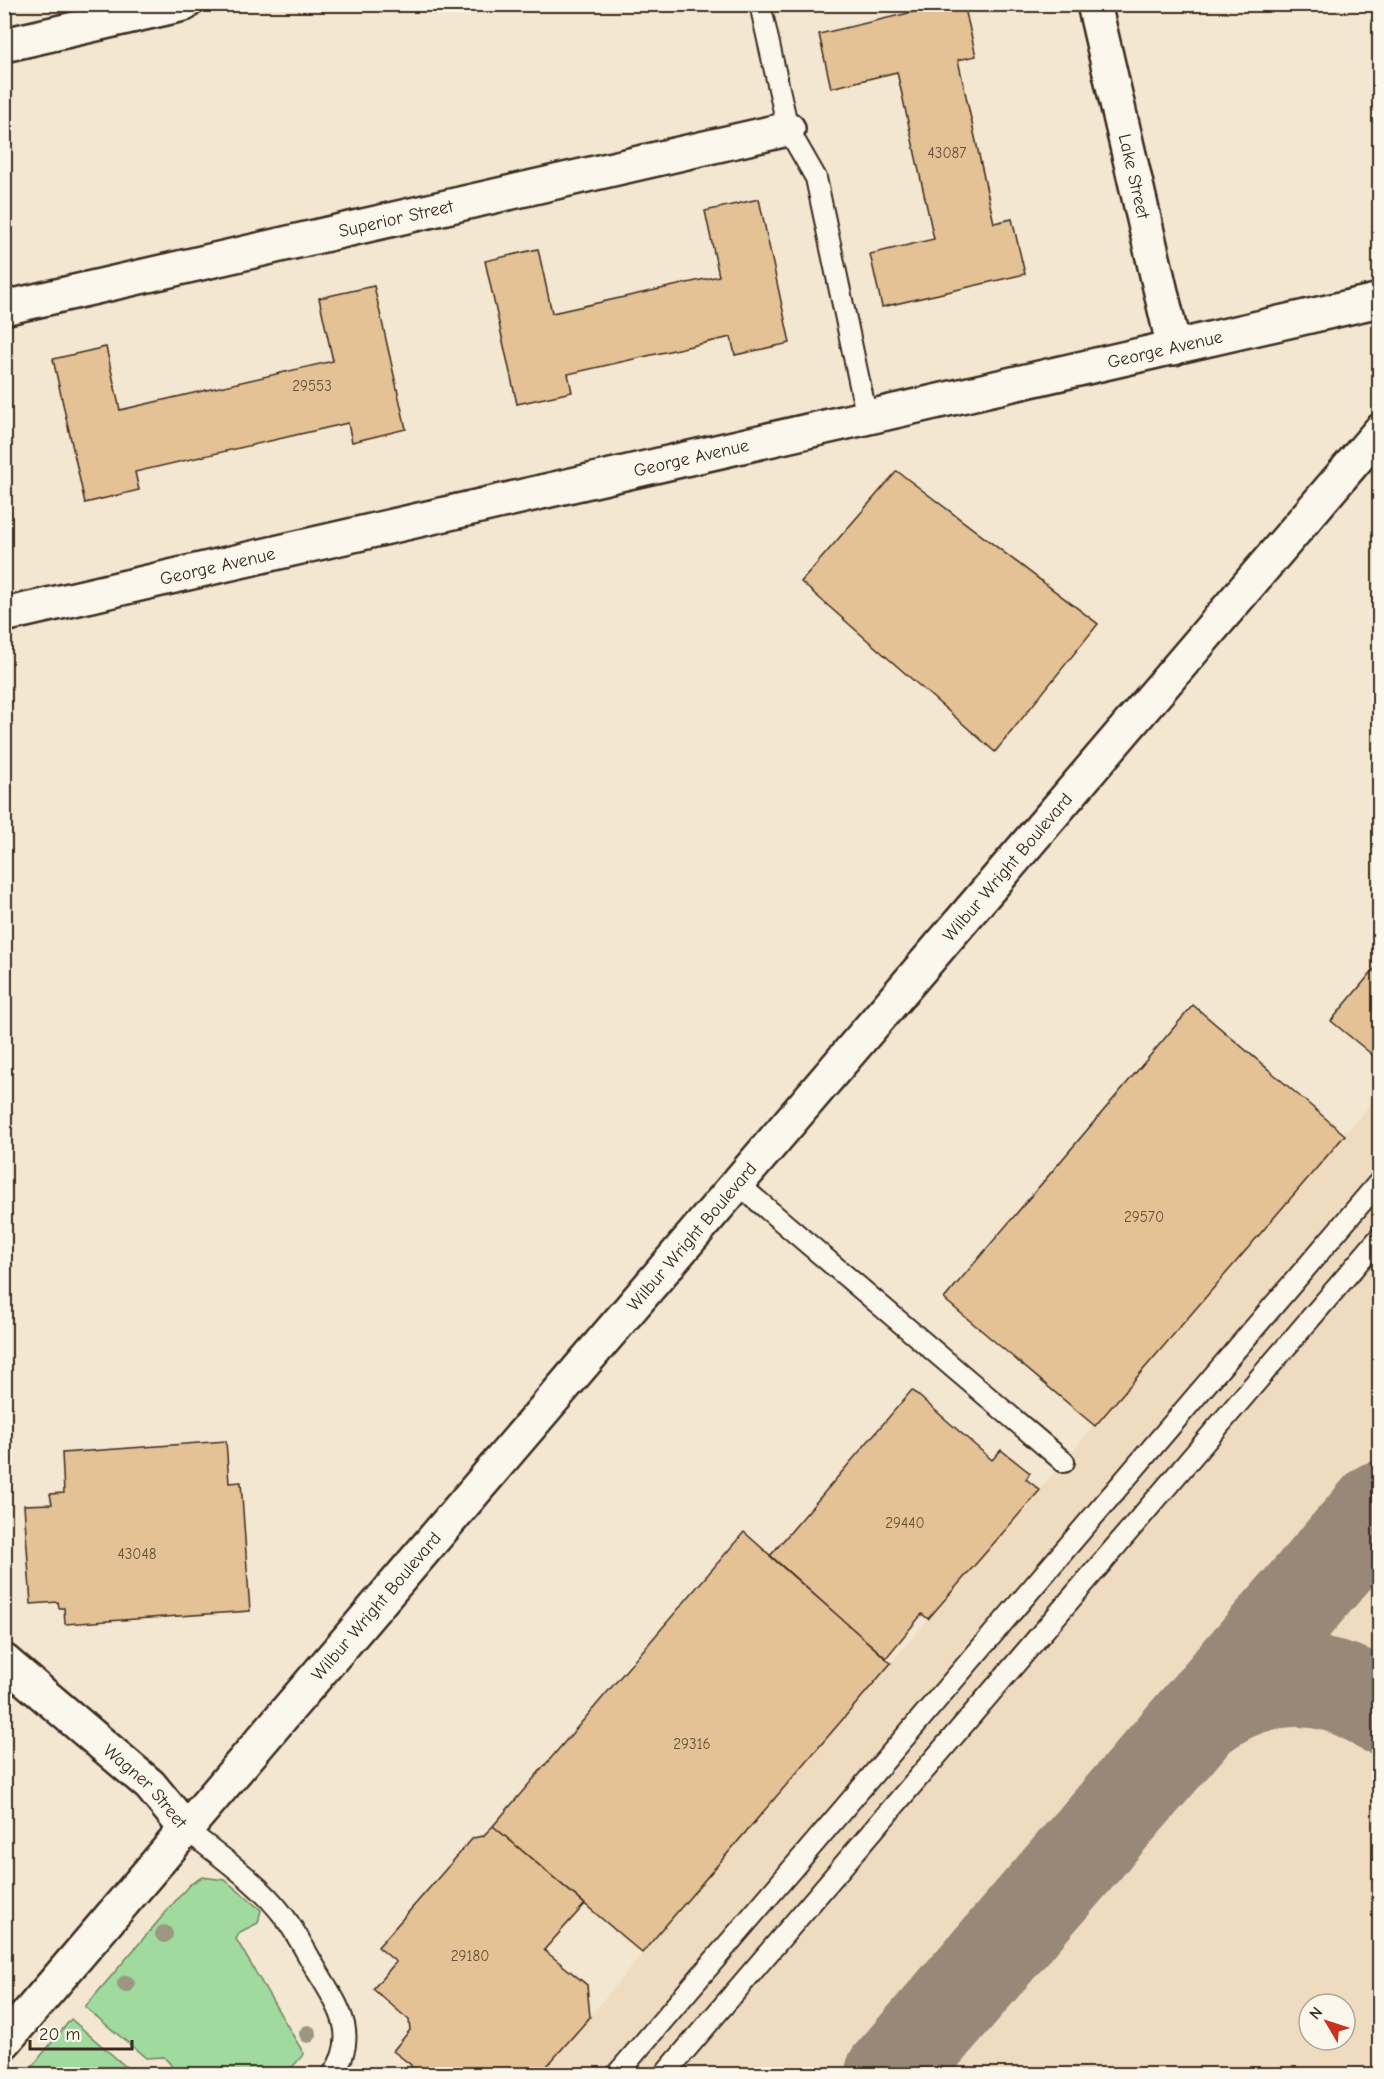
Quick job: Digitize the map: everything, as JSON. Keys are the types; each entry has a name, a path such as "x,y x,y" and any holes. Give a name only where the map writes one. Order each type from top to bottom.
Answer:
{"street":[{"path":"4,45 184,4"},
{"name":"Lake Street","path":"1094,4 1174,348"},
{"name":"Superior Street","path":"4,308 788,129"},
{"name":"George Avenue","path":"4,615 1380,300"},
{"name":"Wilbur Wright Boulevard","path":"4,2042 1380,431"},
{"name":"Wagner Street","path":"4,1661 150,1785 187,1830"}],"lane":[{"path":"760,4 788,129 816,178 867,418"},
{"path":"617,2074 1380,1181"},
{"path":"738,1184 1064,1462"},
{"path":"665,2074 1380,1237"},
{"name":"Wagner Street","path":"187,1830 250,1881 283,1915 345,2022 343,2060 333,2074"}],"shaded area":[{"path":"1379,1094 1379,2074 540,2074 928,1619"}],"green space":[{"path":"202,1877 225,1880 261,1910 258,1923 240,1932 236,1939 304,2054 286,2074 172,2074 171,2065 164,2057 146,2058 85,2007 189,1885"},
{"path":"71,2019 134,2074 26,2074"}],"building":[{"path":"947,4 964,4 976,56 958,60 994,223 1012,219 1025,274 882,307 870,254 934,239 897,72 831,88 819,34"},
{"path":"759,199 790,343 735,355 731,337 568,374 572,392 517,404 485,261 538,249 552,313 719,276 705,211"},
{"path":"374,286 406,429 352,442 348,423 135,472 139,490 85,503 53,359 106,347 120,410 333,361 319,298"},
{"path":"897,471 1098,624 995,752 801,582"},
{"path":"1380,962 1380,1061 1331,1021"},
{"path":"1193,1005 1345,1135 1095,1426 944,1299"},
{"path":"912,1390 992,1460 1001,1450 1030,1473 1026,1479 1040,1490 928,1619 922,1614 886,1658 770,1556"},
{"path":"226,1441 229,1483 241,1482 250,1611 65,1624 64,1608 59,1608 58,1602 31,1604 24,1505 52,1504 50,1494 64,1493 62,1453"},
{"path":"744,1532 891,1663 642,1953 493,1826"},
{"path":"493,1826 585,1904 544,1950 587,1985 590,2017 540,2074 473,2074 465,2068 459,2074 412,2074 411,2065 393,2051 410,2030 409,2020 373,1989 396,1962 378,1947 473,1838 483,1836"}],"taxiway":[{"path":"891,2074 1380,1507"},
{"path":"1199,1717 1242,1692 1288,1681 1335,1686 1358,1695 1380,1708"}]}
